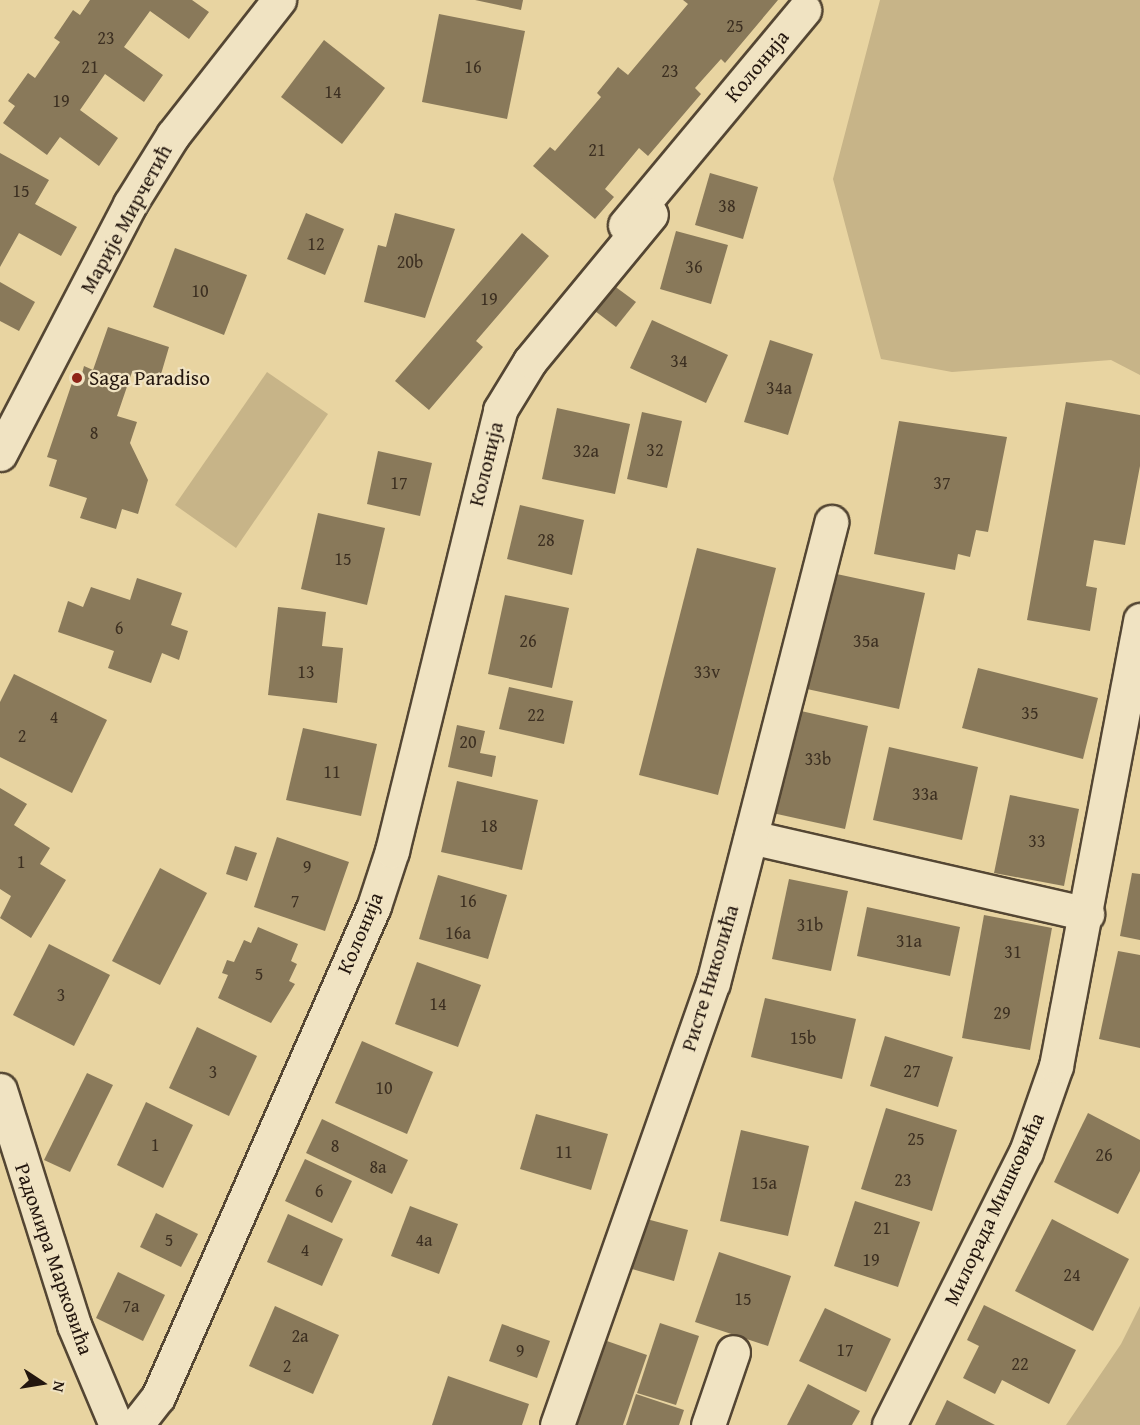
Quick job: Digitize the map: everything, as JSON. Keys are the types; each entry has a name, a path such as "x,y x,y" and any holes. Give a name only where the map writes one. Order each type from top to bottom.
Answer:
{"street":[{"name":"Марије Мирчетић","path":"0,454 130,204 200,99 279,0"},
{"name":"Колонија","path":"136,1425 158,1397 374,906 392,851 500,410 520,352 804,10"},
{"name":"Колонија","path":"500,410 530,362 651,214"},
{"name":"Ристе Николића","path":"556,1425 713,983 831,522"},
{"name":"Милорада Мишковића","path":"889,1425 1026,1152 1065,1032 1140,620"},
{"path":"751,837 1088,914"},
{"name":"Радомира Марковића","path":"0,1090 74,1325 116,1425"},
{"path":"708,1425 733,1352"}],"shaded area":[{"path":"880,0 1140,0 1140,375 1111,360 952,372 881,359 833,179"},
{"path":"267,372 328,414 236,548 175,505"},
{"path":"1140,1306 1140,1425 1066,1425 1121,1344"}],"building":[{"path":"90,0 192,0 209,12 189,39 150,11 124,47 163,75 144,102 105,74 80,110 118,138 99,166 60,137 47,155 3,123 15,106 8,101 28,73 35,78 60,42 54,38 73,10 80,15"},
{"path":"475,0 523,0 521,10"},
{"path":"683,0 778,0 725,63 721,59 695,88 701,94 648,156 639,148 605,189 614,197 595,219 533,166 550,147 555,151 601,97 597,93 618,67 628,75 688,4"},
{"path":"439,14 525,31 507,119 422,102"},
{"path":"324,40 385,88 342,144 281,97"},
{"path":"0,153 49,180 35,204 77,227 61,256 19,233 0,267"},
{"path":"710,173 758,187 743,239 695,225"},
{"path":"306,213 344,229 325,275 287,259"},
{"path":"395,213 455,229 425,318 364,302 378,245 386,247"},
{"path":"676,231 728,245 711,304 660,289"},
{"path":"522,233 549,256 476,341 483,347 429,410 395,381"},
{"path":"175,248 247,275 224,335 153,307"},
{"path":"0,282 35,302 19,331 0,321"},
{"path":"613,285 636,302 616,327 595,311"},
{"path":"652,320 728,355 706,403 630,368"},
{"path":"108,327 169,347 159,381 132,372 117,416 137,422 130,443 148,480 138,514 122,509 116,529 80,518 87,498 49,486 57,460 47,457 72,383 79,385 84,366 93,370"},
{"path":"770,340 813,354 788,435 744,422"},
{"path":"1066,402 1140,415 1140,466 1125,545 1094,540 1086,586 1097,588 1090,631 1027,620"},
{"path":"557,408 630,424 615,494 542,479"},
{"path":"642,412 682,421 667,488 627,479"},
{"path":"899,421 1007,437 988,532 976,530 970,557 958,554 955,570 874,554"},
{"path":"378,451 432,463 420,516 367,504"},
{"path":"520,505 584,520 572,575 507,559"},
{"path":"318,513 385,528 367,605 301,589"},
{"path":"697,548 776,568 718,795 639,775"},
{"path":"832,573 925,593 899,709 807,689"},
{"path":"137,578 182,593 171,625 188,631 179,660 162,653 151,683 108,668 114,651 58,632 68,601 83,607 91,587 130,600"},
{"path":"505,595 569,608 552,688 488,674"},
{"path":"278,607 326,612 322,646 343,648 337,703 268,695"},
{"path":"978,668 1098,698 1083,759 962,728"},
{"path":"14,674 107,720 72,793 0,757 0,702"},
{"path":"509,687 573,701 564,744 499,729"},
{"path":"792,709 868,726 845,829 768,812"},
{"path":"457,725 485,731 480,753 496,756 492,777 448,767"},
{"path":"303,728 377,744 361,816 286,800"},
{"path":"889,747 978,767 962,840 873,820"},
{"path":"457,781 538,800 522,870 441,852"},
{"path":"0,788 27,804 14,825 50,848 40,864 66,880 31,938 0,918 11,896 0,889"},
{"path":"1010,795 1079,809 1064,886 994,873"},
{"path":"277,837 349,862 325,931 254,907"},
{"path":"235,846 257,853 247,881 226,874"},
{"path":"160,868 207,893 160,985 112,961"},
{"path":"1132,873 1140,874 1140,940 1120,936"},
{"path":"438,875 507,895 488,959 419,939"},
{"path":"789,879 848,891 831,971 772,959"},
{"path":"867,907 960,927 950,976 857,956"},
{"path":"984,915 1052,928 1030,1050 962,1038"},
{"path":"258,927 298,944 291,961 297,964 289,981 295,984 271,1023 218,998 228,975 222,973 227,960 234,962 244,940 251,943"},
{"path":"49,944 110,975 74,1046 13,1015"},
{"path":"1118,951 1140,955 1140,1048 1099,1039"},
{"path":"417,962 481,985 458,1047 395,1024"},
{"path":"765,998 856,1019 842,1079 751,1057"},
{"path":"197,1027 257,1056 229,1116 169,1088"},
{"path":"885,1036 953,1057 938,1107 870,1086"},
{"path":"362,1041 433,1072 407,1134 335,1103"},
{"path":"87,1073 113,1085 70,1172 44,1160"},
{"path":"146,1102 193,1125 163,1188 117,1165"},
{"path":"886,1108 957,1130 932,1211 861,1189"},
{"path":"1088,1113 1140,1140 1140,1171 1118,1214 1054,1182"},
{"path":"536,1114 608,1134 591,1190 520,1169"},
{"path":"322,1119 408,1160 392,1194 306,1153"},
{"path":"741,1130 809,1146 788,1236 720,1221"},
{"path":"305,1159 352,1181 332,1223 285,1201"},
{"path":"855,1201 920,1222 898,1287 834,1266"},
{"path":"410,1206 458,1224 439,1274 391,1256"},
{"path":"156,1213 198,1234 181,1267 140,1247"},
{"path":"288,1214 343,1239 322,1286 267,1262"},
{"path":"639,1217 688,1230 674,1281 625,1267"},
{"path":"1052,1219 1129,1259 1093,1331 1015,1291"},
{"path":"719,1252 791,1276 768,1346 695,1322"},
{"path":"118,1272 165,1295 143,1341 96,1318"},
{"path":"984,1305 1076,1350 1049,1404 1002,1380 995,1394 963,1378 979,1346 967,1340"},
{"path":"275,1306 339,1335 313,1394 249,1366"},
{"path":"825,1308 891,1339 866,1392 799,1361"},
{"path":"660,1323 699,1336 676,1405 637,1393"},
{"path":"502,1324 550,1341 537,1378 489,1361"},
{"path":"604,1340 647,1355 623,1425 574,1425"},
{"path":"448,1376 529,1404 522,1425 432,1425"},
{"path":"808,1384 860,1411 852,1425 787,1425"},
{"path":"636,1394 684,1410 679,1425 626,1425"},
{"path":"947,1400 995,1425 935,1425"}],"place":[{"name":"Saga Paradiso","path":"77,378"}]}
